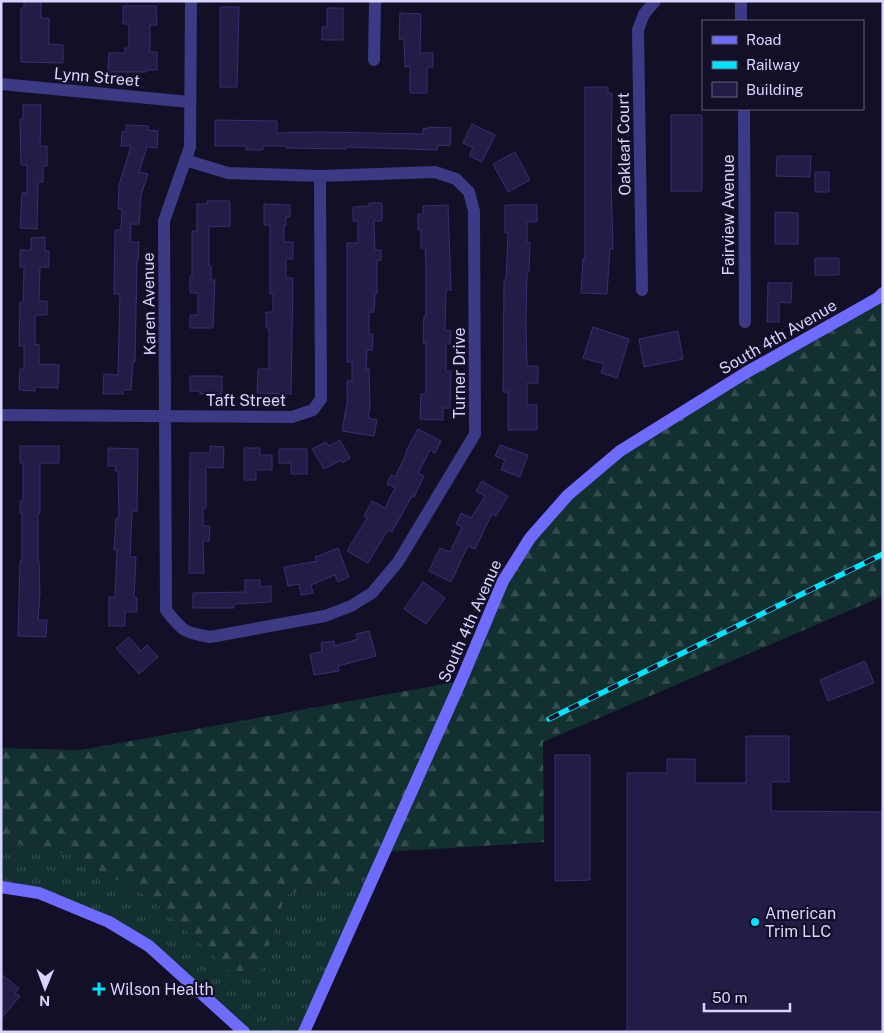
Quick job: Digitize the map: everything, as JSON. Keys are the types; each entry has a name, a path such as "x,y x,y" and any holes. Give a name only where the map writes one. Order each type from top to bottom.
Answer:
{"street":[{"name":"Karen Avenue","path":"166,610 164,221 190,147 191,1"},
{"path":"374,60 375,1"},
{"name":"Oakleaf Court","path":"642,290 638,30 644,14 655,1"},
{"path":"741,1 741,20"},
{"name":"Lynn Street","path":"1,84 190,102"},
{"name":"Fairview Avenue","path":"744,110 745,322"},
{"name":"Turner Drive","path":"166,610 180,628 193,634 210,637 325,616 351,606 372,593 398,562 475,434 474,211 469,192 456,179 436,172 320,176 228,173 185,160"},
{"name":"Taft Street","path":"1,415 292,417 313,410 321,399 320,176"},
{"name":"South 4th Avenue","path":"304,1032 461,681 503,581 530,538 568,495 620,451 748,372 878,298 883,293"},
{"path":"1,887 39,894 109,922 149,946 244,1032"}],"green space":[{"path":"883,293 883,596 543,742 544,842 385,852 373,878 286,894 260,972 230,971 151,898 70,855 1,840 1,748 81,750 461,681 530,538 620,451"},
{"path":"1,840 70,855 151,898 230,971 260,972 286,894 373,878 304,1032 244,1032 109,922 1,887"}],"building":[{"path":"24,1 41,1 41,18 49,18 49,44 63,45 63,63 21,62 21,8 24,8"},
{"path":"123,6 156,6 157,25 150,25 150,52 157,52 157,70 146,70 146,72 108,72 109,53 125,53 125,48 129,48 129,24 123,24"},
{"path":"220,7 239,7 237,87 220,87"},
{"path":"327,8 343,8 343,40 322,40 322,27 327,27"},
{"path":"400,13 421,14 420,53 433,53 433,67 427,67 427,93 410,93 410,66 405,67 404,39 399,39"},
{"path":"585,87 608,87 608,93 612,93 611,178 613,249 610,249 607,294 581,293 583,259 585,259"},
{"path":"23,105 41,105 40,146 47,146 47,166 43,166 43,182 38,182 37,229 20,228 22,193 27,193 27,165 21,165 20,119 23,119"},
{"path":"671,115 702,115 702,191 671,191"},
{"path":"215,120 277,121 277,133 423,134 423,128 451,128 450,146 438,145 437,150 263,146 263,150 246,150 246,146 215,146"},
{"path":"472,124 495,135 482,162 469,156 473,148 463,143"},
{"path":"126,125 148,126 148,130 158,131 157,148 147,147 139,172 148,174 141,195 139,224 131,224 130,242 139,242 135,362 133,361 131,390 123,390 123,394 103,394 104,374 118,375 120,294 114,294 115,230 121,230 122,209 118,209 119,185 131,146 121,146 122,132 126,132"},
{"path":"515,152 530,180 508,192 493,164"},
{"path":"777,156 811,156 810,177 776,176"},
{"path":"815,172 829,172 829,192 815,192"},
{"path":"207,201 230,201 230,226 209,227 209,266 211,266 211,280 215,280 213,328 190,328 190,315 198,315 198,293 190,293 192,231 197,231 197,204 207,204"},
{"path":"369,203 382,203 382,221 374,221 375,250 381,250 381,260 377,260 377,294 375,294 374,312 369,312 369,334 373,334 372,350 367,350 366,369 369,369 370,406 368,418 377,420 374,436 342,431 348,397 347,381 352,381 352,362 347,362 347,243 358,243 358,221 353,221 353,207 369,206"},
{"path":"264,204 290,205 290,217 286,217 286,225 284,225 284,242 293,242 293,259 286,259 286,278 293,278 291,394 257,393 258,369 269,369 269,328 266,328 266,312 273,312 273,294 270,294 270,225 264,225"},
{"path":"448,205 451,290 446,290 445,330 451,331 450,344 446,344 446,371 451,371 450,408 443,408 443,420 420,419 421,394 426,394 426,343 423,343 424,316 426,316 426,265 425,248 421,248 421,230 418,230 418,214 423,214 423,206"},
{"path":"505,205 537,205 537,222 527,222 527,242 530,243 529,272 527,272 526,323 527,366 538,366 538,383 527,383 527,405 537,405 537,430 508,430 508,392 503,392 504,280 506,280 508,233 505,233"},
{"path":"775,212 798,213 798,244 775,244"},
{"path":"45,237 45,251 49,251 49,267 40,267 39,301 47,301 47,315 35,315 35,345 39,344 39,364 59,365 58,388 35,387 35,391 19,390 20,369 24,369 24,346 19,346 20,302 23,302 24,267 20,267 20,250 31,250 31,238"},
{"path":"815,258 839,258 839,275 815,275"},
{"path":"768,283 792,283 791,303 779,302 779,322 767,322"},
{"path":"593,327 629,339 617,378 601,373 604,364 583,358"},
{"path":"678,331 683,359 644,367 639,339"},
{"path":"190,376 222,376 222,394 200,394 200,391 190,391"},
{"path":"418,429 441,441 435,453 430,450 418,473 424,476 414,497 412,496 392,532 388,530 368,563 347,551 367,518 364,516 372,501 385,508 395,488 387,484 391,475 395,477"},
{"path":"340,440 350,458 342,463 341,460 324,469 312,449 326,442 329,446"},
{"path":"500,445 528,455 520,477 501,470 505,460 495,456"},
{"path":"20,446 59,446 59,463 40,463 38,561 40,594 38,620 47,620 46,637 18,636 20,561 22,561 22,513 20,513 20,501 23,501 23,463 20,463"},
{"path":"210,446 224,447 223,468 206,467 206,508 203,508 203,526 210,526 209,541 203,541 204,573 189,573 190,453 210,453"},
{"path":"108,448 138,449 137,511 132,511 130,557 136,557 134,597 137,598 137,612 125,612 125,626 109,626 109,597 115,597 117,550 114,550 116,518 119,518 118,471 115,471 116,466 108,466"},
{"path":"244,448 260,448 260,455 272,455 272,470 256,470 256,480 244,480"},
{"path":"279,449 307,449 307,474 291,474 291,463 279,463"},
{"path":"482,481 508,496 496,516 492,514 475,549 468,546 451,582 429,571 440,548 450,552 462,527 456,524 461,513 471,518 485,496 476,491"},
{"path":"338,548 349,577 338,582 335,575 311,585 313,593 301,595 299,584 288,586 284,567 317,561 315,557"},
{"path":"245,580 260,580 260,587 271,586 271,602 234,604 234,608 193,608 193,593 245,592"},
{"path":"423,582 445,598 426,624 404,609"},
{"path":"369,631 376,656 338,666 339,671 314,675 310,654 322,652 321,643 334,641 335,646 358,639 356,634"},
{"path":"129,637 141,651 147,645 158,657 139,674 116,648"},
{"path":"865,661 874,683 828,701 820,680"},
{"name":"American Trim LLC","path":"746,736 789,736 789,782 771,782 771,811 883,812 883,1032 627,1032 627,773 667,773 667,759 695,759 695,783 746,783"},
{"path":"555,755 590,755 590,880 555,881"},
{"path":"1,974 19,988 15,993 20,996 1,1019"}],"railway":[{"path":"549,719 883,554"}],"place":[{"name":"American Trim LLC","path":"755,922"},
{"name":"Wilson Health","path":"99,989"}]}
